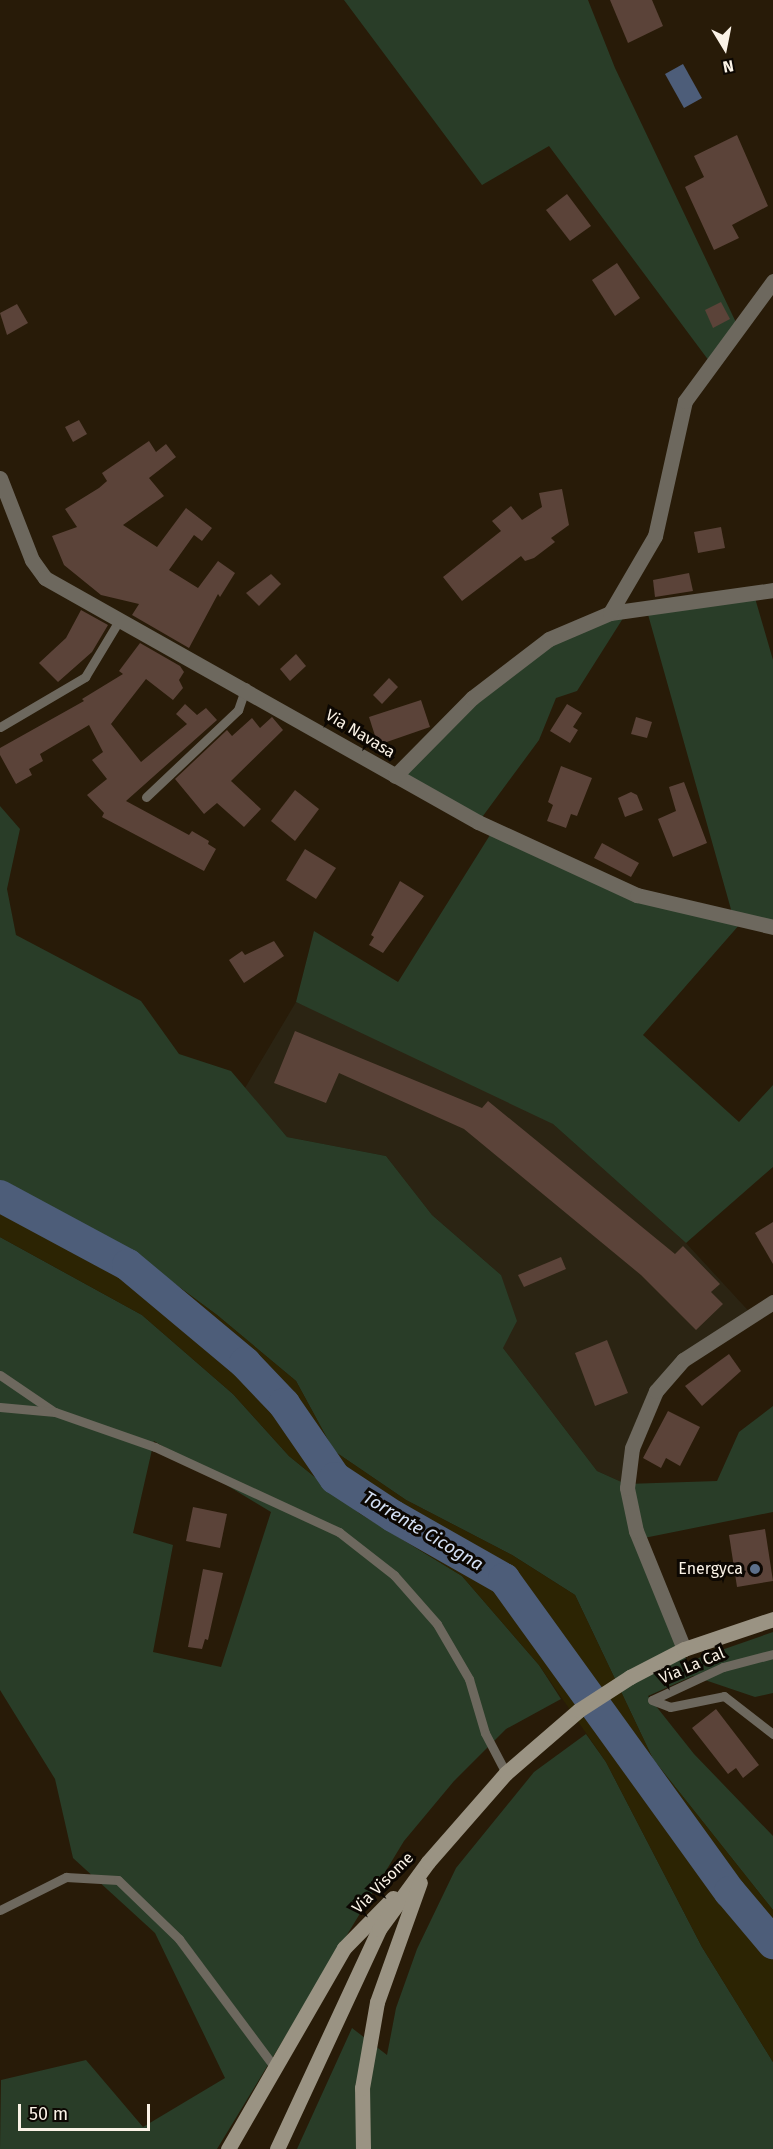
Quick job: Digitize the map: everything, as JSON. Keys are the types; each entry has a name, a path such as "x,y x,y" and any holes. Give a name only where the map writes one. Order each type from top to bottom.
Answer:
{"main road":[{"path":"277,2149 379,1929 428,1862 506,1773 541,1740 630,1677 684,1649 773,1619"},
{"name":"Via Visome","path":"228,2149 344,1948 428,1862"},
{"name":"Via Visome","path":"363,2149 362,2088 377,2002 428,1862"}],"street":[{"path":"610,613 655,536 685,401 773,281"},
{"name":"Via Navasa","path":"0,478 32,560 45,578 246,687 395,776 478,822 609,884 665,903 773,927"},
{"path":"395,776 472,698 549,639 610,613 773,590"},
{"path":"684,1649 636,1530 627,1488 632,1448 656,1391 683,1360 773,1302"}],"lane":[{"path":"0,727 85,677 120,619"},
{"path":"146,797 238,710 246,687"},
{"path":"0,1375 55,1412"},
{"path":"0,1407 55,1412 155,1447 339,1532 394,1575 437,1624 469,1679 485,1733 506,1773"},
{"name":"Via La Cal","path":"773,1654 723,1667 652,1700 670,1707 723,1696 773,1734"},
{"path":"0,1910 66,1877 117,1880 178,1939 275,2068"}],"shaded area":[{"path":"296,1002 513,1088 686,1243 755,1318 697,1355 665,1386 626,1484 597,1471 503,1348 501,1275 432,1215 386,1156 287,1137 245,1088"}],"green space":[{"path":"344,0 588,0 615,68 741,333 715,369 549,146 482,185"},
{"path":"755,598 773,660 773,928 740,924 643,1035 739,1122 773,1085 773,1167 686,1243 553,1124 296,1002 314,931 398,982 495,827 611,882 732,913 647,611"},
{"path":"627,612 577,691 556,698 539,740 480,820 395,770 544,638"},
{"path":"0,806 20,829 7,889 16,935 141,1001 179,1054 231,1071 287,1137 386,1156 432,1215 501,1275 517,1321 503,1348 597,1471 626,1484 717,1481 739,1432 773,1406 773,1512 644,1538 687,1662 773,1632 773,1693 755,1697 693,1676 648,1696 694,1754 773,1836 773,1910 653,1759 575,1595 512,1555 406,1500 334,1451 296,1381 217,1315 128,1249 0,1182"},
{"path":"0,1237 142,1315 233,1394 289,1456 359,1513 462,1576 539,1665 561,1699 506,1729 454,1781 404,1841 217,2149 0,2149 1,2080 86,2060 143,2127 225,2078 155,1933 73,1858 55,1779 0,1690","holes":["154,1441 271,1512 221,1667 153,1652 173,1545 133,1533"]},
{"path":"586,1734 606,1762 702,1947 773,2062 773,2149 297,2149 352,2028 387,2055 396,2008 417,1949 456,1868 534,1772"}],"sand":[{"path":"0,1182 128,1249 217,1315 296,1381 334,1451 406,1500 512,1555 575,1595 653,1759 773,1910 773,2062 702,1947 606,1762 539,1665 462,1576 359,1513 289,1456 233,1394 142,1315 0,1237"}],"water":[{"path":"683,64 702,98 684,108 665,74"}],"building":[{"path":"610,0 652,0 663,26 628,43"},
{"path":"737,135 768,206 732,225 739,238 714,250 685,187 704,177 694,156"},
{"path":"567,194 591,226 570,241 546,210"},
{"path":"617,263 640,298 615,316 592,280"},
{"path":"721,302 730,319 713,328 705,310"},
{"path":"17,304 28,323 7,335 0,313"},
{"path":"79,420 87,434 73,442 65,427"},
{"path":"149,441 156,452 166,444 176,457 149,478 164,496 123,525 157,547 186,508 212,528 202,541 194,535 169,570 198,588 218,561 235,573 220,597 218,594 189,648 132,615 139,604 101,595 64,565 52,536 77,527 65,509 99,488 107,481 102,473"},
{"path":"562,489 569,525 551,538 555,542 534,558 525,561 521,556 462,601 443,577 501,531 492,521 511,506 522,520 542,507 539,493"},
{"path":"721,527 725,548 698,553 694,532"},
{"path":"689,573 693,591 655,597 653,580"},
{"path":"271,574 281,584 259,606 246,593"},
{"path":"81,610 108,625 92,652 58,682 39,663 66,638"},
{"path":"140,643 180,666 184,672 179,680 183,688 173,700 146,679 111,724 141,762 187,724 176,714 185,704 197,715 206,708 217,720 126,801 189,835 192,831 209,841 208,844 216,849 204,871 102,817 104,813 87,795 107,779 92,760 103,752 89,725 40,754 43,761 29,769 32,775 16,784 0,755 0,748 84,701 82,699 123,674 119,671"},
{"path":"296,654 306,666 290,681 280,669"},
{"path":"389,678 398,687 382,704 373,695"},
{"path":"421,700 430,727 378,745 369,717"},
{"path":"567,704 582,713 573,727 578,730 570,743 550,731"},
{"path":"272,717 283,730 231,781 261,809 244,827 217,803 204,814 175,779 227,730 232,736 252,718 260,728"},
{"path":"636,717 652,722 647,738 631,734"},
{"path":"561,766 592,778 577,816 571,814 566,828 547,821 553,805 548,802"},
{"path":"684,782 707,843 673,857 658,819 676,811 669,787"},
{"path":"295,790 319,809 295,841 271,821"},
{"path":"631,792 637,795 643,810 625,817 618,798"},
{"path":"602,843 639,863 631,877 594,858"},
{"path":"305,849 336,868 316,899 286,880"},
{"path":"400,881 424,896 383,953 369,945 374,937 371,935"},
{"path":"274,941 284,956 244,983 229,960 242,951 245,955"},
{"path":"295,1031 482,1108 488,1101 675,1254 683,1246 720,1284 711,1292 723,1304 696,1330 641,1275 464,1129 339,1073 326,1103 274,1083"},
{"path":"773,1222 773,1264 755,1233"},
{"path":"561,1257 566,1269 524,1287 518,1275"},
{"path":"607,1340 628,1393 595,1406 575,1353"},
{"path":"729,1354 741,1371 702,1406 685,1386"},
{"path":"668,1411 700,1427 680,1466 666,1458 661,1468 643,1458"},
{"path":"193,1507 227,1514 220,1548 186,1541"},
{"path":"765,1529 773,1581 737,1587 729,1535"},
{"path":"203,1569 223,1573 208,1640 205,1639 202,1649 188,1647"},
{"path":"716,1709 759,1765 743,1778 736,1768 728,1774 692,1728"}],"waterway":[{"name":"Torrente Cicogna","path":"0,1196 128,1265 245,1363 284,1404 335,1478 393,1516 504,1579 730,1892 773,1943"}],"place":[{"name":"Energyca","path":"755,1569"}]}
